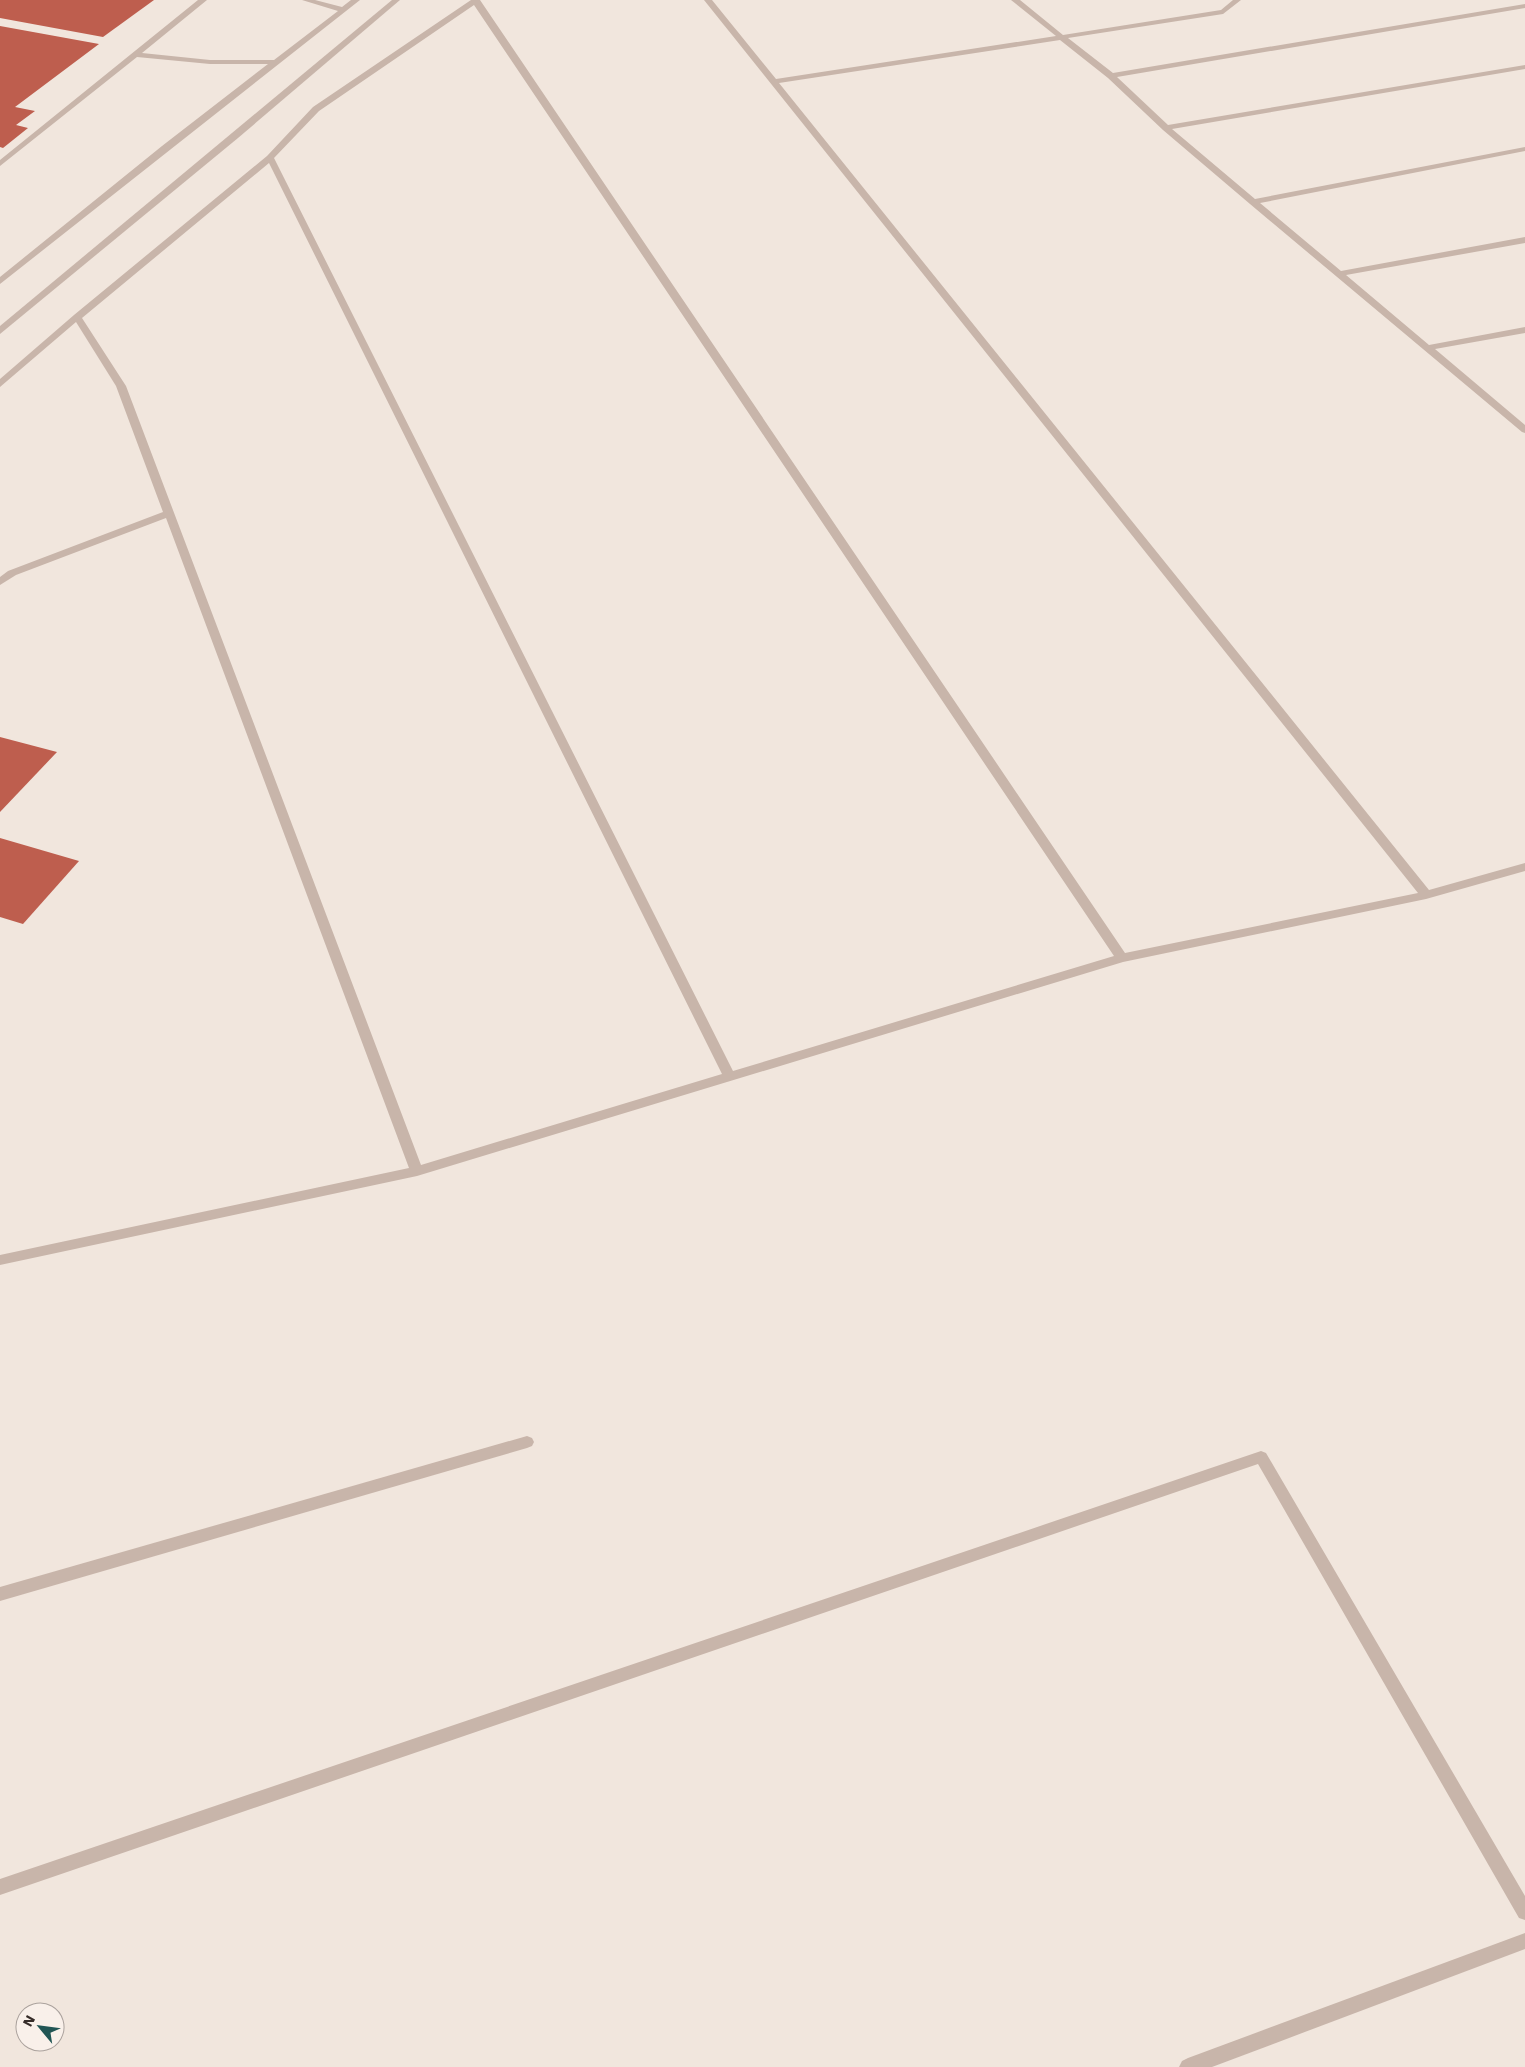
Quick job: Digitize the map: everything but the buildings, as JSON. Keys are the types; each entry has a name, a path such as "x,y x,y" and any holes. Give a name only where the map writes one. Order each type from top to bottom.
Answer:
{"street":[{"path":"0,164 203,0"},
{"path":"306,0 344,10"},
{"path":"0,280 356,0"},
{"path":"0,331 236,136 396,0"},
{"path":"0,384 77,317 270,158 316,109 476,0 1122,958"},
{"path":"708,0 1426,895"},
{"path":"1015,0 1111,76 1166,128 1525,430"},
{"path":"773,82 1223,12 1237,0"},
{"path":"1111,76 1525,6"},
{"path":"135,55 210,62 275,62"},
{"path":"1166,128 1525,67"},
{"path":"1253,202 1525,149"},
{"path":"270,158 730,1077"},
{"path":"1339,274 1525,240"},
{"path":"77,317 121,386 417,1171"},
{"path":"1427,348 1525,330"},
{"path":"0,582 12,573 169,513"},
{"path":"0,1260 417,1171 1122,958 1426,895 1525,867"},
{"path":"0,1594 527,1442"},
{"path":"0,1887 1261,1456 1525,1912"},
{"path":"1188,2067 1525,1941"}]}
